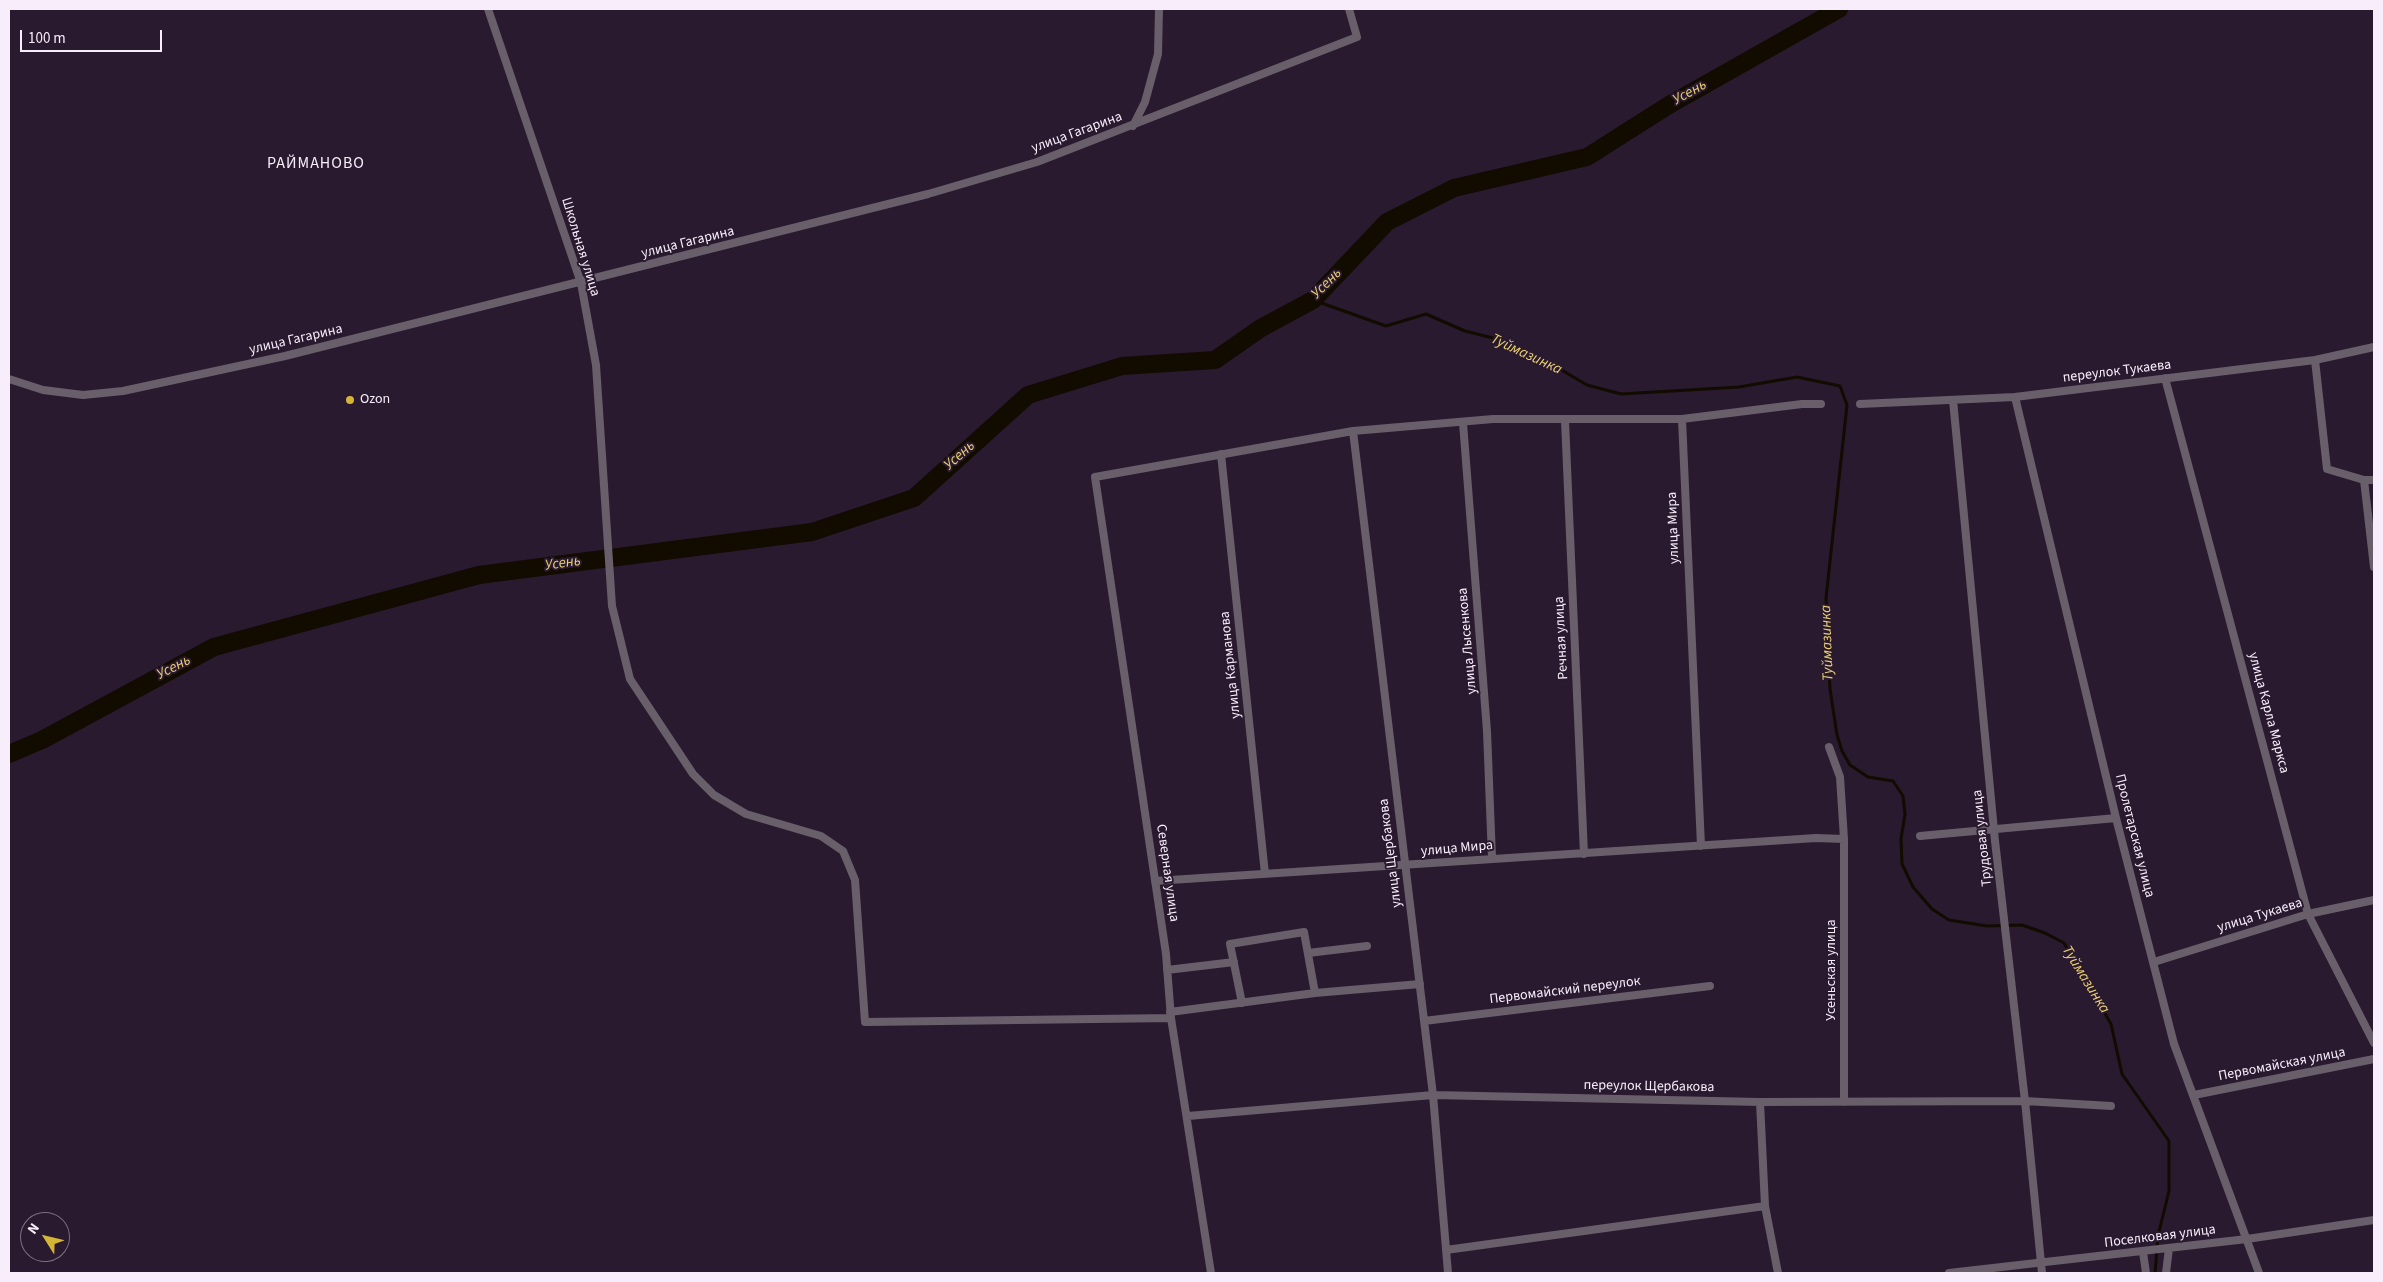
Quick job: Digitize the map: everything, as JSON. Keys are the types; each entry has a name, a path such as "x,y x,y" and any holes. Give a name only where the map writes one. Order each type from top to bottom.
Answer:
{"street":[{"name":"Школьная улица","path":"488,9 581,283 596,365 612,606 630,679 693,774 714,795 746,814 821,836 843,851 854,880 865,1022 1170,1015"},
{"path":"1133,126 1145,102 1158,54 1159,9"},
{"name":"улица Гагарина","path":"9,379 43,390 83,395 123,391 285,356 581,283 928,194 1037,162 1357,37 1349,9"},
{"name":"переулок Тукаева","path":"1860,404 2014,397 2315,360 2374,347"},
{"path":"2315,360 2327,469 2364,480 2374,480"},
{"name":"улица Карла Маркса","path":"2166,378 2308,914 2374,1043"},
{"name":"Пролетарская улица","path":"2014,397 2116,818 2174,1044 2259,1273"},
{"name":"Трудовая улица","path":"1953,400 1994,829 2025,1101 2042,1273"},
{"path":"1221,454 1353,431 1493,420 1682,419 1802,404 1820,404"},
{"name":"улица Мира","path":"1682,419 1701,846"},
{"name":"Речная улица","path":"1565,421 1584,854"},
{"name":"улица Лысенкова","path":"1463,423 1487,731 1492,858"},
{"name":"улица Щербакова","path":"1353,431 1433,1095 1448,1273"},
{"name":"Северная улица","path":"1211,1273 1188,1116 1170,1015 1167,970 1155,881 1095,476 1221,454"},
{"name":"улица Карманова","path":"1221,454 1265,874"},
{"path":"2364,480 2374,566"},
{"name":"Усеньская улица","path":"1829,748 1840,777 1844,839 1844,1102"},
{"path":"1920,836 2116,818"},
{"name":"улица Мира","path":"1155,881 1816,838 1844,839"},
{"name":"улица Тукаева","path":"2154,962 2308,914 2374,900"},
{"path":"1242,1003 1230,944 1304,932 1315,993"},
{"path":"1308,953 1367,946"},
{"path":"1167,970 1234,962"},
{"path":"1170,1015 1315,993 1420,984"},
{"name":"Первомайский переулок","path":"1424,1021 1710,986"},
{"name":"Первомайская улица","path":"2194,1095 2374,1059"},
{"name":"переулок Щербакова","path":"1188,1116 1433,1095 1760,1102 2025,1101 2111,1106"},
{"path":"1760,1102 1765,1206 1778,1273"},
{"path":"1446,1250 1765,1206"},
{"name":"Поселковая улица","path":"1949,1273 2143,1252 2374,1220"},
{"path":"2165,1249 2166,1273"},
{"path":"2143,1252 2146,1273"}],"waterway":[{"name":"Усень","path":"9,754 42,740 214,647 479,575 812,532 914,498 1028,395 1122,366 1215,360 1261,328 1313,300 1387,222 1454,188 1587,157 1669,105 1839,9"},
{"name":"Туймазинка","path":"1313,300 1386,326 1426,314 1465,331 1493,338 1514,352 1543,359 1587,385 1621,394 1739,387 1797,377 1840,386 1847,405 1826,598 1830,689 1837,735 1842,751 1850,765 1868,777 1893,781 1903,796 1905,814 1901,839 1902,864 1913,887 1932,909 1949,920 1987,926 2022,925 2045,933 2064,943 2111,1024 2122,1074 2169,1141 2169,1191 2158,1236 2155,1273"}],"place":[{"name":"Ozon","path":"350,400"}],"district":[{"name":"РАЙМАНОВО","path":"316,164"}]}
